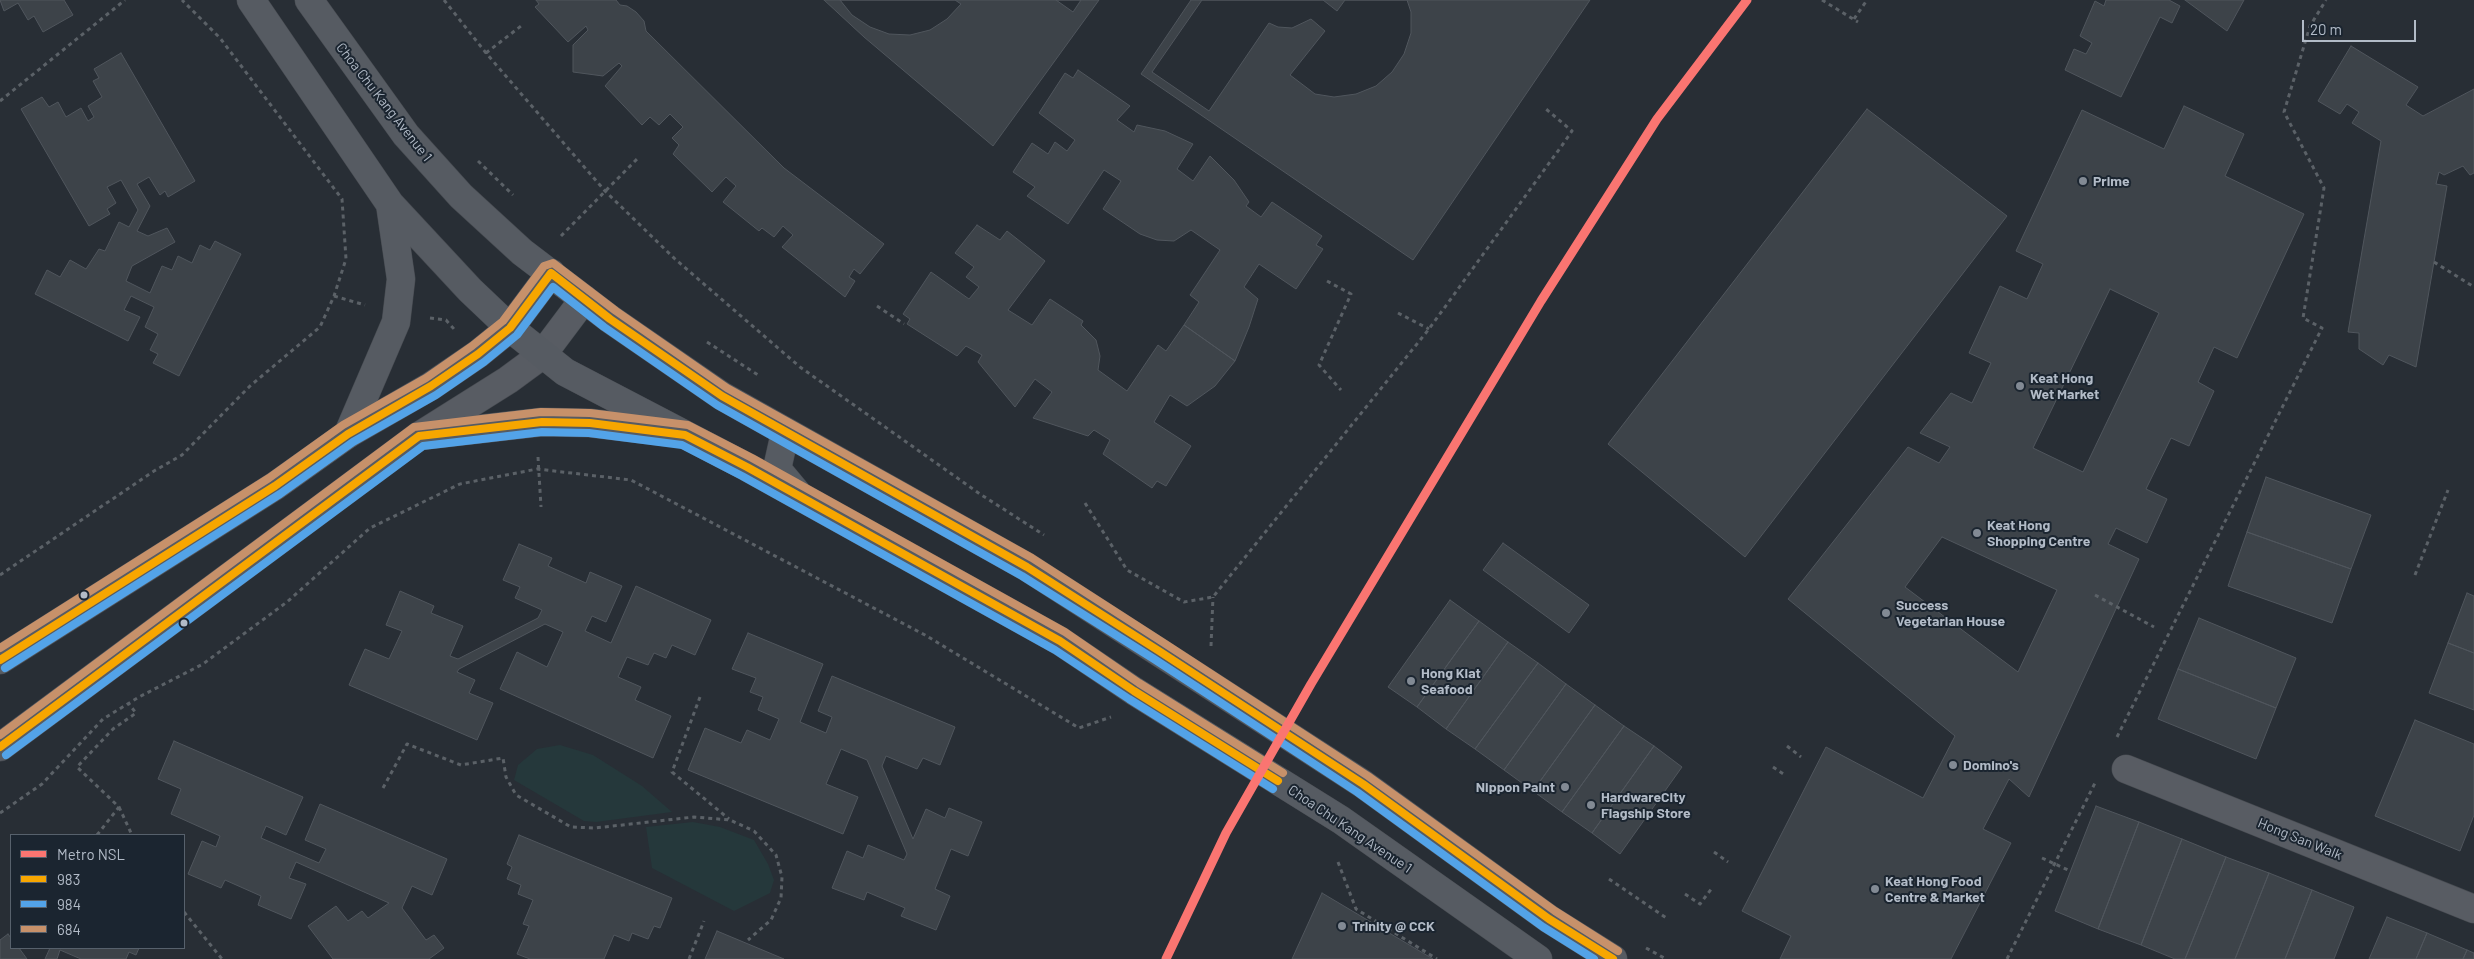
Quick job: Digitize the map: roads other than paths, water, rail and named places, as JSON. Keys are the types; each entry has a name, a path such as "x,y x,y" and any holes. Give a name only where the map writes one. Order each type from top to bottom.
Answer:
{"street":[{"name":"Choa Chu Kang Avenue 1","path":"252,0 390,204 449,270 510,328 542,355 565,372 799,496 1060,641 1134,691 1341,820 1538,959"},
{"name":"Choa Chu Kang Avenue 1","path":"309,0 406,135 460,196 522,252 610,319 722,396 1027,567 1159,651 1363,784 1549,919 1613,959"},
{"path":"348,434 396,322 402,279 390,204"},
{"path":"0,660 275,486 348,434 431,386 478,354 510,328 551,273"},
{"path":"0,747 419,436 508,380 542,355 584,299"},
{"path":"419,436 542,422 590,422 685,435"},
{"path":"785,433 777,469 799,496"},
{"name":"Hong San Walk","path":"2126,769 2474,909"}],"metro line":[{"name":"NSL","path":"1166,959 1226,833 1311,684 1541,301 1657,119 1747,0"}],"place":[{"name":"Prime","path":"2083,181"},
{"name":"Keat Hong Wet Market","path":"2020,386"},
{"name":"Keat Hong Shopping Centre","path":"1977,533"},
{"name":"Success Vegetarian House","path":"1886,613"},
{"name":"Hong Kiat Seafood","path":"1411,681"},
{"name":"Domino's","path":"1953,765"},
{"name":"Nippon Paint","path":"1565,787"},
{"name":"HardwareCity Flagship Store","path":"1591,805"},
{"name":"Keat Hong Food Centre & Market","path":"1875,889"},
{"name":"Trinity @ CCK","path":"1342,926"}]}
